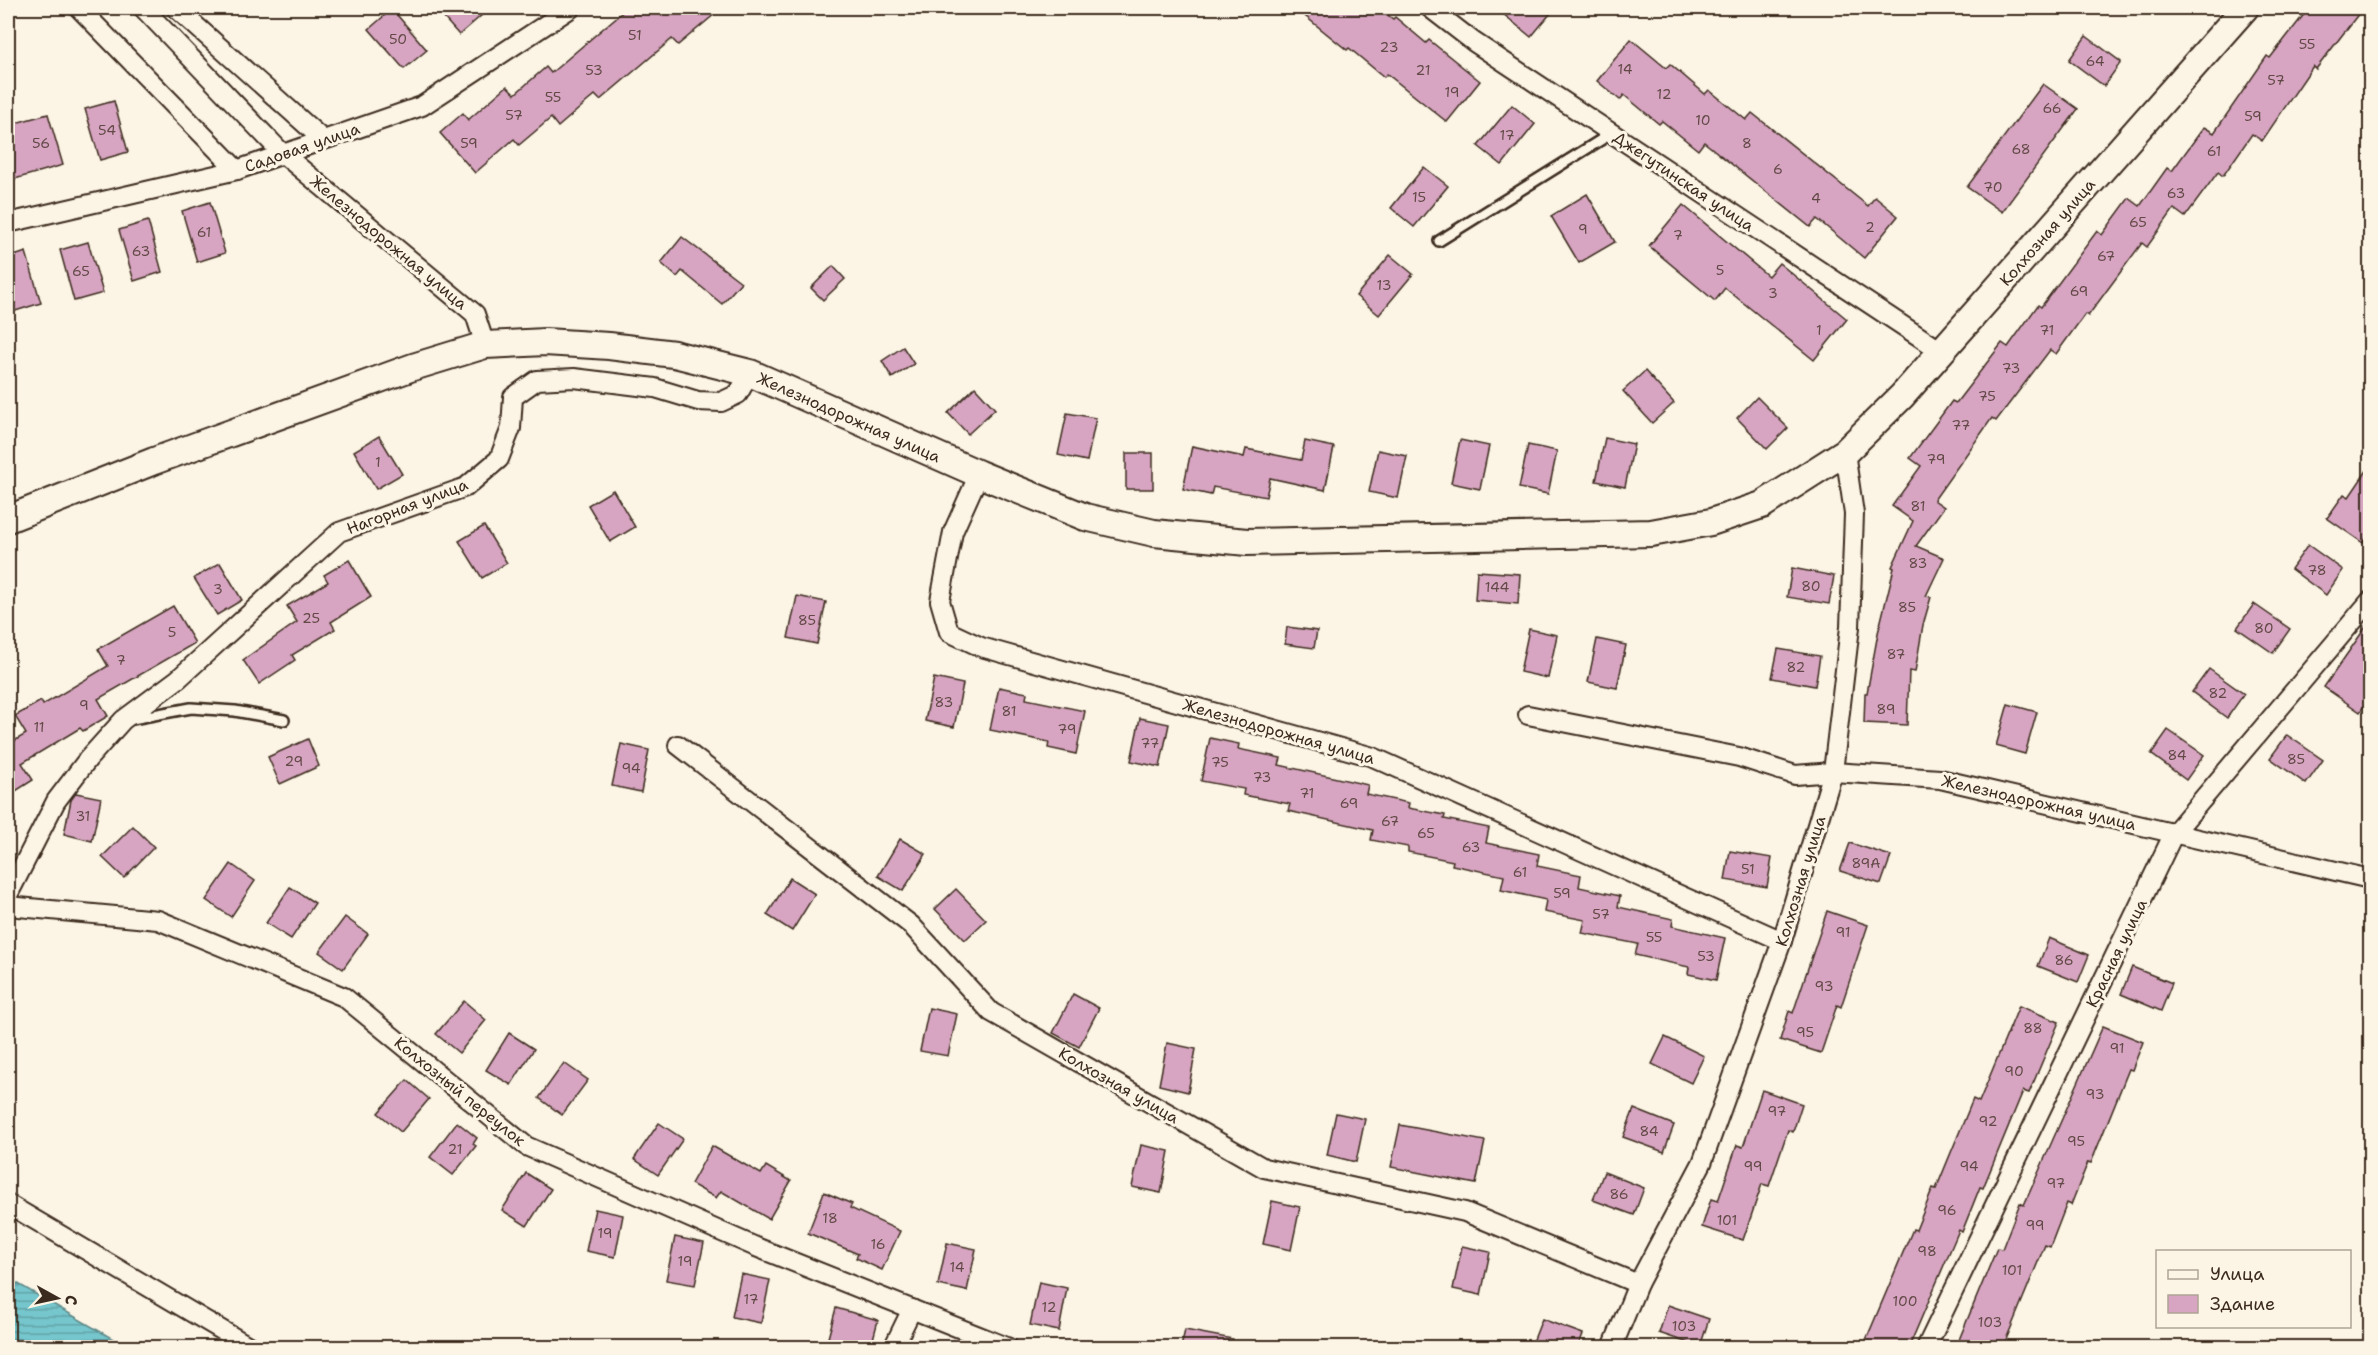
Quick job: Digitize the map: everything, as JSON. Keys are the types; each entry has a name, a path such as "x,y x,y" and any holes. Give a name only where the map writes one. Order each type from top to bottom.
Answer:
{"main road":[{"name":"Колхозная улица","path":"1651,533 1712,522 1762,505 1845,452 1902,396 2245,8"},
{"name":"Железнодорожная улица","path":"485,345 544,342 609,346 674,354 750,373 979,474 1084,517 1154,533 1246,543 1651,533"},
{"path":"8,519 199,445 413,367 485,345"}],"street":[{"path":"79,8 237,170"},
{"name":"Железнодорожная улица","path":"143,8 282,153 475,314 485,345"},
{"path":"176,8 322,140"},
{"name":"Садовая улица","path":"8,223 237,170 422,106 571,8"},
{"name":"Джегутинская улица","path":"1430,8 1474,42 1941,351"},
{"name":"Нагорная улица","path":"8,896 56,801 87,759 123,720 178,679 339,532 466,487 499,459 511,428 513,398 537,380 586,379 655,388 698,401 721,402 738,394 750,373"},
{"name":"Колхозная улица","path":"1612,1347 1638,1284 1702,1163 1782,941 1833,772 1850,627 1854,513 1845,452"},
{"name":"Железнодорожная улица","path":"979,474 953,532 940,601 949,632 981,647 1373,757 1782,941"},
{"name":"Красная улица","path":"1926,1347 2174,832 2370,602"},
{"name":"Железнодорожная улица","path":"1528,715 1738,757 1795,775 1833,772 1940,779 2370,879"},
{"name":"Колхозная улица","path":"678,745 911,926 992,1012 1264,1168 1465,1212 1638,1284"},
{"name":"Колхозный переулок","path":"8,906 158,920 344,997 526,1146 756,1247 1009,1347"},
{"path":"8,1204 252,1347"},
{"path":"893,1347 912,1309"}],"lane":[{"path":"1438,241 1612,133"},
{"path":"123,720 191,708 236,711 284,720"}],"water":[{"path":"8,1278 127,1347 8,1347"}],"building":[{"path":"435,8 490,8 459,35"},
{"path":"627,8 722,8 678,45 672,39 600,100 595,95 558,127 551,118 519,145 514,139 475,173 440,133 463,113 468,120 507,86 515,94 546,67 551,73"},
{"path":"1295,8 1379,8 1393,19 1395,17 1426,43 1429,40 1480,81 1447,122 1387,74 1384,77 1349,48 1347,50"},
{"path":"1496,8 1555,8 1531,37"},
{"path":"2309,8 2363,8 2316,69 2313,66 2262,141 2252,134 2223,176 2218,172 2185,217 2174,209 2147,247 2142,243 2088,316 2085,314 2056,354 2050,350 1996,421 1992,418 1934,500 1944,507 1916,546 1944,558 1926,596 1931,597 1923,625 1915,672 1909,671 1907,725 1864,723 1865,693 1867,693 1878,633 1894,568 1892,567 1913,521 1892,506 1921,466 1910,458 1952,401 1956,403 2002,343 2008,347 2038,305 2041,307 2097,231 2102,235 2129,198 2140,206 2167,168 2172,171 2204,127 2214,133 2267,56 2270,58"},
{"path":"392,9 427,50 404,69 369,29"},
{"path":"2086,36 2121,62 2104,86 2069,60"},
{"path":"1631,39 1666,68 1670,64 1705,94 1709,90 1746,120 1752,113 1868,206 1875,197 1898,216 1864,258 1817,219 1810,227 1704,142 1698,150 1662,121 1659,124 1624,95 1620,100 1597,81"},
{"path":"2043,84 2078,109 2002,212 1967,187"},
{"path":"114,101 128,152 100,160 85,109"},
{"path":"1512,105 1535,124 1502,165 1478,146"},
{"path":"48,114 63,165 8,181 8,125"},
{"path":"1424,167 1448,186 1414,227 1391,208"},
{"path":"1587,194 1615,242 1579,263 1551,216"},
{"path":"210,202 225,253 197,262 182,211"},
{"path":"1683,205 1768,276 1779,263 1847,319 1814,360 1725,288 1715,301 1649,246"},
{"path":"148,221 162,272 134,281 119,230"},
{"path":"682,237 741,282 722,304 682,271 677,277 661,263"},
{"path":"88,242 103,293 74,301 60,250"},
{"path":"26,252 41,303 12,312 8,297 8,258"},
{"path":"1390,255 1413,274 1379,315 1356,296"},
{"path":"833,266 845,279 823,300 811,288"},
{"path":"903,347 914,364 892,378 882,361"},
{"path":"1645,371 1674,403 1652,423 1623,391"},
{"path":"975,387 995,409 968,434 948,413"},
{"path":"1757,397 1788,428 1767,449 1737,418"},
{"path":"1067,413 1096,418 1087,461 1058,455"},
{"path":"379,436 402,474 376,489 354,451"},
{"path":"1605,438 1634,444 1625,487 1596,481"},
{"path":"1460,440 1489,446 1480,489 1451,483"},
{"path":"1305,441 1334,447 1325,490 1270,478 1266,497 1213,487 1211,495 1183,489 1192,446 1244,457 1246,449 1301,460"},
{"path":"1528,445 1557,451 1548,494 1519,488"},
{"path":"1378,450 1407,456 1398,498 1369,492"},
{"path":"1126,453 1153,453 1153,489 1126,489"},
{"path":"2370,466 2370,532 2363,543 2327,518 2344,494 2349,497"},
{"path":"613,490 635,527 610,542 588,505"},
{"path":"484,526 507,563 482,578 459,541"},
{"path":"2308,545 2343,570 2326,595 2291,569"},
{"path":"349,560 371,597 331,622 335,629 292,655 295,660 259,684 243,660 297,622 287,606 328,582 324,575"},
{"path":"220,563 242,600 217,615 194,578"},
{"path":"1792,568 1834,576 1829,604 1787,597"},
{"path":"1477,571 1520,574 1518,604 1475,600"},
{"path":"797,596 826,602 817,644 788,638"},
{"path":"2254,604 2290,629 2273,653 2237,628"},
{"path":"173,606 195,643 98,699 108,716 83,731 80,728 22,763 33,780 8,796 8,738 11,743 26,734 15,716 41,701 43,705 108,666 98,649"},
{"path":"2370,621 2370,697 2360,712 2324,687"},
{"path":"1287,627 1317,631 1314,648 1285,644"},
{"path":"1529,629 1557,635 1548,678 1520,672"},
{"path":"1597,639 1626,645 1617,688 1588,682"},
{"path":"1778,649 1820,656 1815,686 1772,678"},
{"path":"2209,669 2244,694 2227,718 2192,692"},
{"path":"934,678 963,684 954,727 925,721"},
{"path":"999,687 1027,693 1026,699 1085,711 1076,754 1048,748 1049,742 990,730"},
{"path":"2008,704 2037,712 2025,754 1996,746"},
{"path":"1140,718 1169,724 1160,767 1131,761"},
{"path":"2168,730 2204,755 2186,780 2151,754"},
{"path":"2287,735 2323,760 2306,784 2270,758"},
{"path":"1210,738 1239,744 1238,749 1281,758 1279,765 1368,785 1366,794 1409,803 1408,808 1445,815 1444,819 1489,828 1486,843 1539,854 1537,866 1581,875 1579,887 1620,896 1618,907 1673,919 1672,926 1725,938 1716,980 1688,974 1689,967 1635,955 1638,944 1582,933 1585,920 1544,912 1546,900 1501,890 1504,876 1452,865 1453,861 1408,852 1408,847 1371,840 1373,830 1288,811 1290,804 1243,795 1244,789 1201,781"},
{"path":"308,739 319,766 280,784 268,757"},
{"path":"621,744 649,750 641,792 612,786"},
{"path":"76,793 101,798 92,841 64,834 71,800"},
{"path":"133,826 154,847 124,878 102,857"},
{"path":"900,839 926,854 903,891 878,876"},
{"path":"1850,843 1891,856 1881,884 1840,871"},
{"path":"1730,851 1772,858 1767,887 1725,880"},
{"path":"231,864 255,881 231,917 206,900"},
{"path":"790,878 815,894 792,931 767,915"},
{"path":"290,887 315,903 291,939 266,923"},
{"path":"956,889 986,920 965,940 935,909"},
{"path":"1827,911 1868,925 1841,1007 1837,1005 1821,1053 1780,1040 1789,1011 1793,1013"},
{"path":"345,917 368,934 343,969 319,952"},
{"path":"2049,938 2089,955 2078,982 2038,966"},
{"path":"2132,967 2172,983 2161,1011 2121,994"},
{"path":"1073,994 1099,1008 1079,1047 1053,1033"},
{"path":"464,1001 486,1020 459,1053 436,1034"},
{"path":"2019,1006 2059,1022 2029,1093 2023,1091 1983,1188 1980,1187 1962,1232 1959,1230 1909,1347 1863,1347 1913,1229 1916,1230 1933,1188 1936,1189 1973,1099 1979,1102"},
{"path":"929,1008 957,1014 948,1056 920,1051"},
{"path":"2103,1026 2143,1042 2132,1070 2129,1069 2091,1163 2088,1162 2071,1205 2067,1203 2050,1247 2045,1245 2003,1347 1956,1347 1997,1248 2002,1249 2020,1203 2024,1205"},
{"path":"509,1033 534,1049 511,1085 486,1070"},
{"path":"1665,1037 1704,1056 1691,1083 1652,1064"},
{"path":"1167,1043 1196,1049 1188,1092 1159,1085"},
{"path":"564,1063 588,1080 562,1115 539,1098"},
{"path":"407,1080 429,1099 401,1132 378,1113"},
{"path":"1762,1090 1802,1104 1793,1132 1788,1130 1769,1186 1762,1184 1743,1240 1702,1227 1711,1199 1718,1201 1737,1145 1743,1147"},
{"path":"1634,1109 1674,1125 1664,1152 1623,1137"},
{"path":"1336,1113 1365,1119 1356,1162 1327,1155"},
{"path":"457,1122 477,1138 473,1144 476,1146 453,1175 430,1157"},
{"path":"659,1123 683,1139 658,1175 634,1159"},
{"path":"1400,1125 1485,1141 1476,1184 1391,1167"},
{"path":"1141,1145 1169,1151 1161,1193 1132,1187"},
{"path":"712,1146 761,1174 766,1166 791,1181 769,1219 721,1191 716,1198 691,1184"},
{"path":"1604,1172 1644,1188 1634,1215 1593,1200"},
{"path":"526,1173 551,1189 527,1226 502,1210"},
{"path":"824,1192 852,1204 850,1208 900,1231 882,1270 856,1258 858,1254 808,1233"},
{"path":"1272,1201 1300,1207 1291,1250 1263,1244"},
{"path":"595,1209 623,1215 615,1257 586,1251"},
{"path":"675,1237 704,1243 695,1285 666,1280"},
{"path":"947,1243 976,1249 967,1291 938,1285"},
{"path":"1462,1246 1490,1252 1481,1295 1453,1289"},
{"path":"741,1274 770,1280 761,1323 732,1317"},
{"path":"1039,1282 1067,1288 1059,1331 1030,1325"},
{"path":"1668,1305 1709,1319 1700,1347 1659,1333"},
{"path":"836,1308 878,1320 871,1347 861,1347 828,1338"},
{"path":"1542,1319 1583,1334 1578,1347 1531,1347"},
{"path":"1185,1330 1233,1339 1232,1347 1181,1347"}]}
